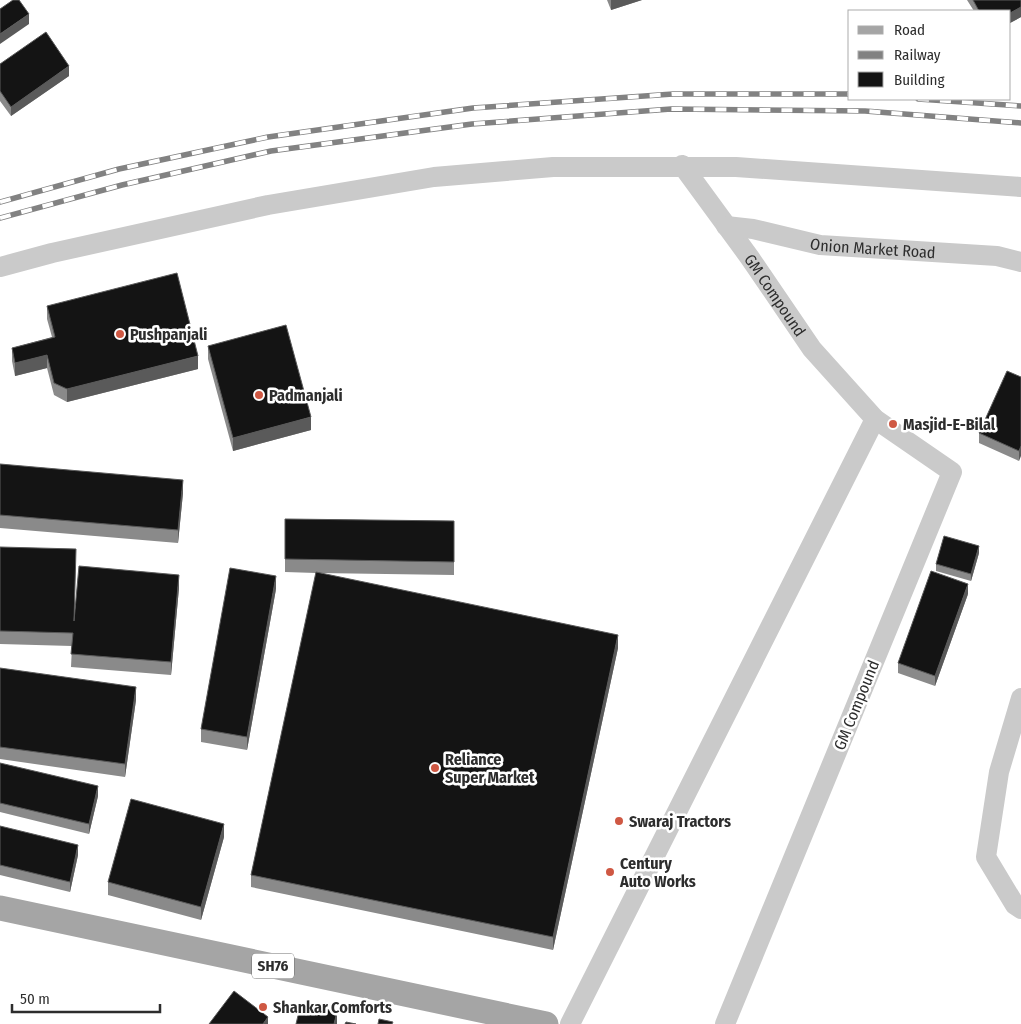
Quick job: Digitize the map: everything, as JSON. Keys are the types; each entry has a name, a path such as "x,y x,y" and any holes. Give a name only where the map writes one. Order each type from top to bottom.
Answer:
{"main road":[{"name":"SH76","path":"0,908 546,1024"}],"street":[{"path":"0,267 52,253 268,205 434,177 552,167 682,165 736,167 1021,187"},
{"name":"GM Compound","path":"682,165 812,349 875,419 952,472 724,1024"},
{"name":"Onion Market Road","path":"726,226 753,229 820,245 997,256 1021,262"},
{"path":"570,1024 875,419"},
{"path":"1021,698 999,772 986,857 1014,905 1021,909"}],"building":[{"path":"13,0 19,0 29,14 0,34 0,9"},
{"path":"973,0 1021,0 1021,7 1011,12 1011,10 978,10"},
{"path":"46,32 69,66 11,107 0,91 0,64"},
{"name":"Pushpanjali","path":"177,273 198,356 67,389 54,383 47,355 15,363 12,348 55,337 47,306"},
{"name":"Padmanjali","path":"286,325 311,417 233,438 208,346"},
{"path":"1007,371 1021,377 1021,446 1019,451 979,433"},
{"path":"0,464 183,480 178,530 0,515"},
{"path":"285,519 454,521 454,562 285,559"},
{"path":"944,536 979,546 971,574 936,564"},
{"path":"0,547 76,549 74,621 79,566 179,575 171,662 71,654 73,633 0,631"},
{"path":"230,568 276,576 247,737 201,729"},
{"path":"931,571 968,584 935,676 898,663"},
{"name":"Reliance Super Market","path":"316,572 618,635 553,937 251,875"},
{"path":"0,668 136,687 125,764 0,747"},
{"path":"0,763 98,786 89,824 0,803"},
{"path":"131,799 224,824 201,907 108,882"},
{"path":"0,826 78,845 70,882 0,865"},
{"path":"234,991 268,1017 263,1024 209,1024"},
{"path":"301,1003 337,1012 334,1024 296,1024"},
{"path":"379,1019 393,1022 392,1024 378,1024"}],"railway":[{"path":"0,202 119,169 268,137 473,108 673,94 848,94"},
{"path":"933,100 1021,106"},
{"path":"0,218 122,185 271,151 472,124 671,109 865,111 1021,123"}],"place":[{"name":"Pushpanjali","path":"120,334"},
{"name":"Padmanjali","path":"259,395"},
{"name":"Masjid-E-Bilal","path":"893,424"},
{"name":"Reliance Super Market","path":"435,768"},
{"name":"Swaraj Tractors","path":"619,821"},
{"name":"Century Auto Works","path":"610,872"},
{"name":"Shankar Comforts","path":"263,1007"}]}
